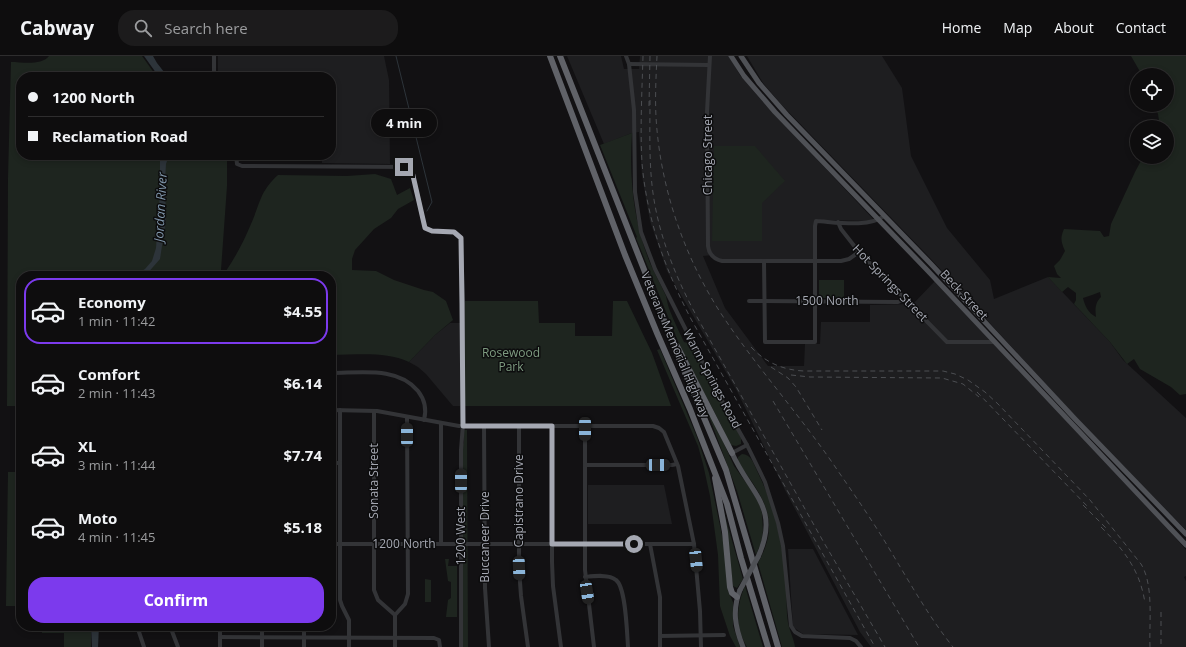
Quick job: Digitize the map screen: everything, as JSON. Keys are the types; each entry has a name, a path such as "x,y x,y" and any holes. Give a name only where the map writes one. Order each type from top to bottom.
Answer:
{"highway":[{"name":"Veterans Memorial Highway","path":"560,56 669,333 726,470 778,647"},
{"name":"Veterans Memorial Highway","path":"551,58 625,255 727,504 741,558 768,647"},
{"path":"669,333 684,358 732,453"},
{"path":"713,467 725,532 730,587 732,593 737,597"}],"main road":[{"name":"Beck Street","path":"731,56 756,91 880,220 1186,545"},
{"name":"Beck Street","path":"741,56 756,79 773,100 1086,431 1186,534"},
{"path":"732,453 739,467 759,496 765,513 766,532 764,543 740,590 735,608 737,633 743,647"},
{"path":"1177,535 1186,540"}],"street":[{"path":"214,56 214,72"},
{"name":"Warm Springs Road","path":"626,56 629,64 634,110 635,192 639,222 643,237 656,270 670,299 722,402 748,445 765,482 778,523 783,546 790,620 793,629 798,634 807,637 850,638 856,641 861,647"},
{"name":"Chicago Street","path":"710,56 708,65 708,246 710,254 714,258 722,261 764,261"},
{"path":"629,64 708,65"},
{"name":"1200 West","path":"237,160 237,164 242,166 411,167 425,228 432,231 454,232 461,240 463,426 461,450 461,647"},
{"path":"859,252 845,260 815,261 764,261 765,342 815,342 815,261 816,221 870,222 880,220 884,216"},
{"name":"Hot Springs Street","path":"838,222 840,229 859,252 947,342 994,342"},
{"name":"1500 North","path":"749,301 898,302 905,299"},
{"path":"336,373 385,374 402,378 413,386 422,398 426,409 424,420"},
{"path":"336,410 374,411 463,426 658,427 664,432 678,464 694,544 700,605 701,647"},
{"path":"340,410 340,600 348,619 349,647"},
{"name":"Sonata Street","path":"374,411 375,594 379,602 395,615"},
{"path":"395,647 395,615 405,604 407,597 407,417"},
{"path":"441,423 441,544"},
{"name":"Buccaneer Drive","path":"484,426 485,595 489,647"},
{"name":"Capistrano Drive","path":"519,426 520,588 528,647"},
{"path":"552,426 553,580 561,647"},
{"path":"584,426 585,577 594,647"},
{"path":"732,453 748,445"},
{"path":"585,465 678,464"},
{"name":"1200 North","path":"336,544 694,544"},
{"path":"650,544 660,597 660,647"},
{"path":"585,577 610,577 615,578 620,583 622,589 628,647"},
{"path":"139,631 144,647"},
{"path":"172,631 178,647"},
{"path":"220,631 220,647"},
{"path":"262,631 262,647"},
{"path":"304,631 304,647"},
{"path":"660,636 724,635"},
{"path":"220,637 434,638 439,640 440,647"}],"shaded area":[{"path":"218,56 384,56 389,80 390,164 322,163 322,160 336,160 336,72 218,72"},
{"path":"567,56 621,56 624,69 639,69 640,56 729,56 740,75 764,103 875,221 814,220 814,260 723,260 713,255 703,256 725,308 768,366 804,366 805,344 820,344 821,322 870,322 870,305 913,304 935,281 1186,550 1186,576 1184,577 1186,581 1186,647 871,647 860,632 785,490 737,391 667,271 650,221 642,176 639,132 632,133 604,144","holes":["714,146 762,203 762,241"]},
{"path":"747,56 882,56 902,88 911,156 947,228 990,280 994,299 1048,277 1110,342 1123,360 1186,418 1186,530 1089,431 930,258 780,103 763,83"},
{"path":"450,323 460,323 460,406 453,406 426,374 409,362 435,335"},
{"path":"588,485 664,485 672,524 588,524"},
{"path":"788,549 813,549 858,635 803,634 793,627"}],"green space":[{"path":"49,56 142,56 153,72 16,72 16,160 227,160 227,186 221,270 226,271 16,271 16,406 7,406 8,178 11,62 26,63 46,59"},
{"path":"1131,56 1186,56 1186,394 1180,395 1171,387 1140,369 1134,359 1127,364 1110,342 1074,304 1076,300 1076,293 1068,287 1062,292 1048,277 1061,278 1057,274 1054,266 1060,260 1065,251 1062,240 1064,229 1100,231 1104,237 1109,236 1111,224 1139,164 1174,164 1174,120 1159,120 1157,112 1174,112 1174,68 1138,68","holes":["1100,292 1101,297 1096,306 1096,317 1087,309 1083,298"]},
{"path":"632,133 632,182 636,215 644,247 666,296 670,311 684,342 691,344 741,438 741,444 736,446 731,445 729,442 680,346 600,145"},
{"path":"714,146 755,146 785,181 762,203 762,241 712,241"},
{"path":"375,174 391,179 397,195 410,188 414,200 398,209 391,218 374,229 355,250 352,259 352,270 376,271 394,280 433,292 446,301 453,320 435,335 409,362 390,356 361,354 336,355 336,271 226,271 246,236 264,192 278,175 347,176"},
{"path":"819,280 844,280 844,298 819,298"},
{"name":"Rosewood Park","path":"465,301 538,301 539,323 575,323 575,336 612,336 613,301 627,301 652,353 671,406 465,406"},
{"path":"660,349 697,437 709,473 724,545 728,591 733,602 733,626 740,647 736,647 730,636 720,606 718,555 710,496 703,464 698,446 657,350"},
{"path":"697,391 717,428 734,466 757,498 762,513 763,531 762,540 756,555 737,491 710,419"},
{"path":"464,430 467,430 468,647 463,647 462,447 464,442"},
{"path":"742,454 748,456 753,463 769,498 777,526 785,569 788,623 795,647 782,647 758,563 765,548 769,534 769,521 762,498 738,462 738,457"},
{"path":"8,472 16,472 16,606 6,606"},
{"path":"723,509 743,579 737,588 733,586"},
{"path":"445,559 449,559 448,566 457,566 457,617 446,617 448,600 451,598 451,582 448,581"},
{"path":"425,579 431,580 431,602 425,602"},
{"path":"745,586 763,647 747,647 740,632 738,617 740,602"},
{"path":"42,631 91,631 91,647 64,647 64,633 42,633"}],"water":[{"path":"144,56 153,56 164,72 155,72"},
{"name":"Jordan River","path":"160,160 167,160 165,181 166,220 160,259 150,271 142,271 152,261 156,248 160,193"},
{"path":"91,631 99,631 98,647 92,647"}],"waterway":[{"path":"396,56 432,202 427,211"}],"railway":[{"path":"643,56 641,123 644,184 653,224 665,263 691,319 875,647"},
{"path":"649,106 650,56"},
{"path":"657,56 656,117 662,168 676,219 695,267 720,312 748,352 838,471 878,530 928,612 953,647"},
{"path":"650,100 650,164 654,202 658,220 674,270 697,317 823,541 885,647"},
{"path":"751,347 768,361 788,369 804,371 943,371 955,374 968,380 985,392 1090,500 1141,564 1148,582 1150,604 1150,647"},
{"path":"771,367 788,378 796,387 822,430"},
{"path":"791,375 810,377 942,378 963,384 979,397"},
{"path":"977,392 1088,507"},
{"path":"773,401 919,647"},
{"path":"1083,505 1107,529"},
{"path":"1101,527 1124,552 1130,561 1143,591 1145,603"},
{"path":"1161,612 1161,647"}],"route":[{"path":"404,167 411,167 425,228 432,231 454,232 461,238 463,426 552,426 552,544 634,544"}]}
